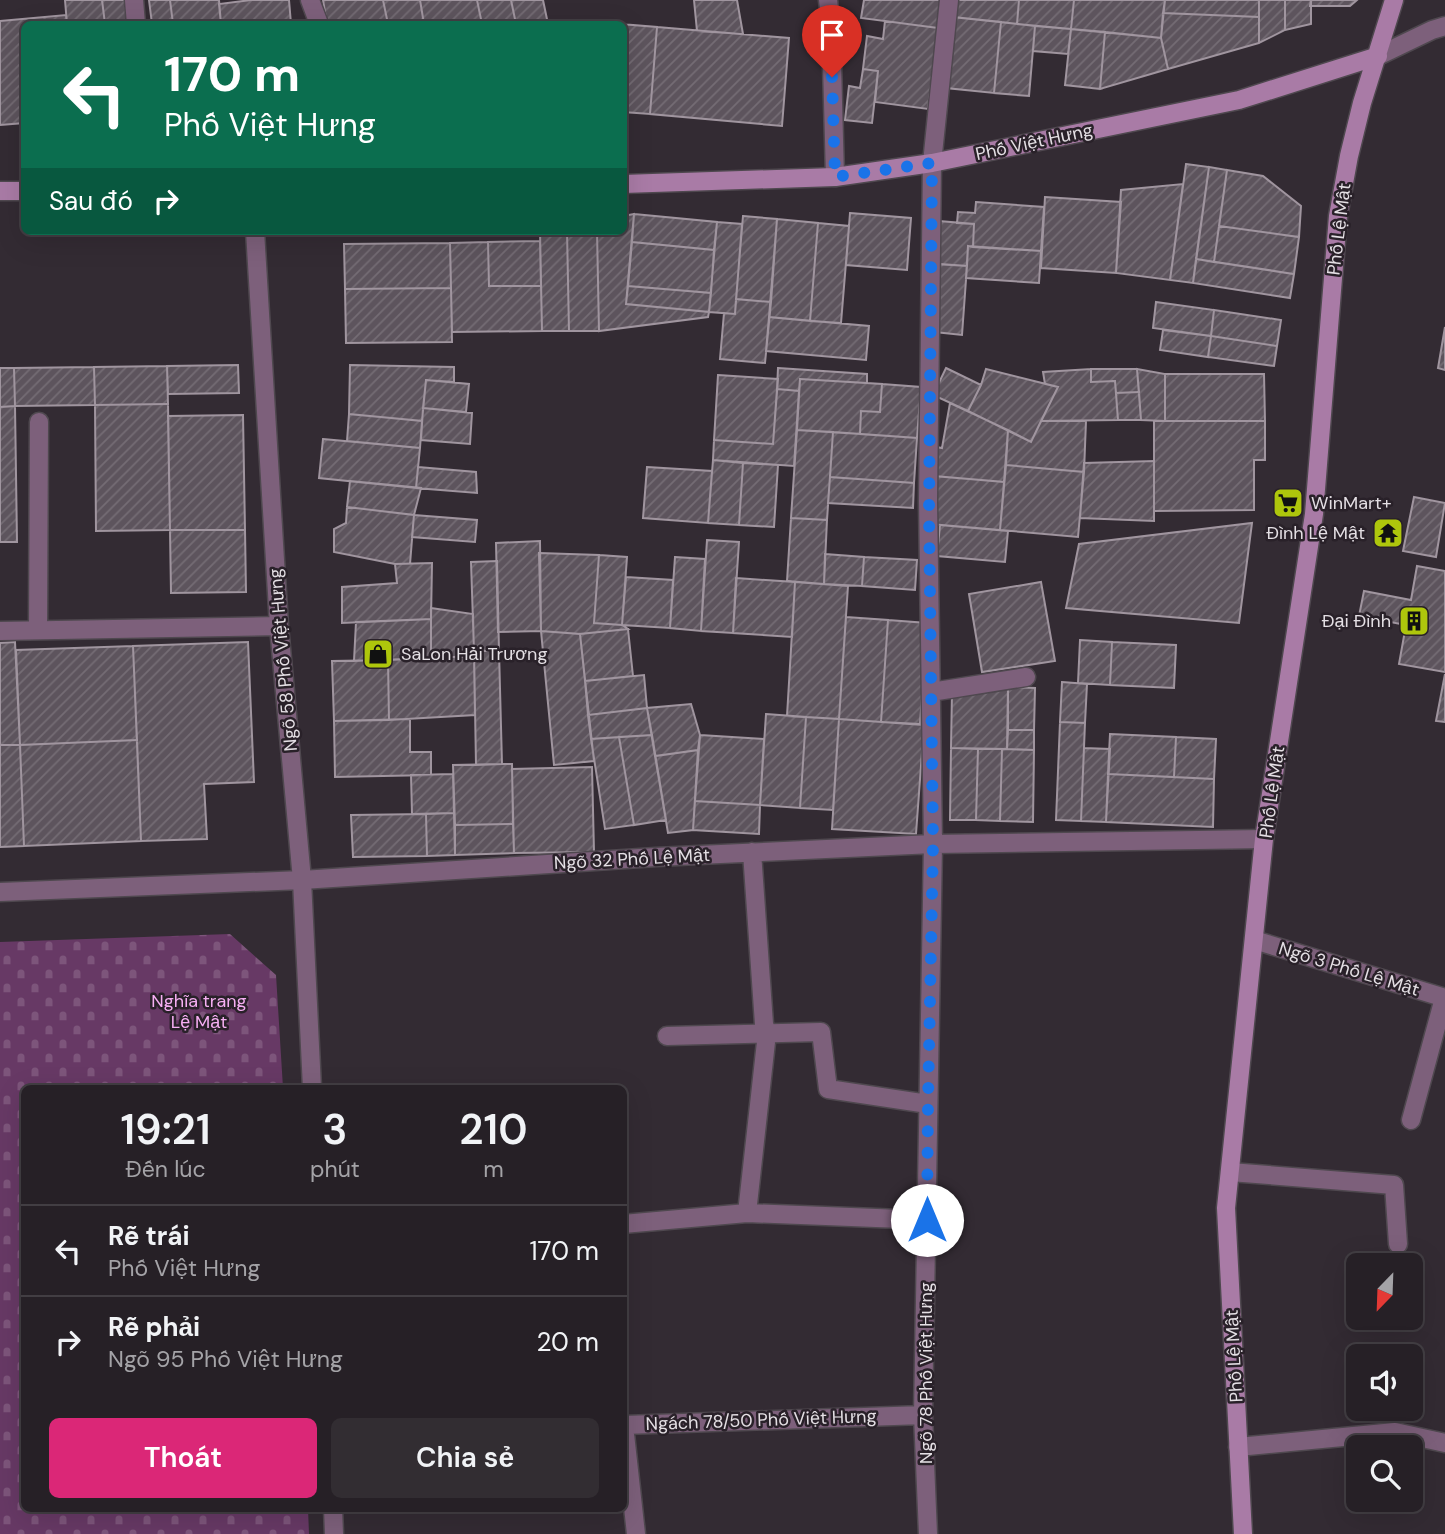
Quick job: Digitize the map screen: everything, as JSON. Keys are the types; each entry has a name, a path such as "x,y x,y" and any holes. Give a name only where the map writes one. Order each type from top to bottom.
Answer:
{"street":[{"path":"134,0 136,21"},
{"path":"310,0 318,21"},
{"path":"828,0 835,177"},
{"name":"Ngõ 78 Phố Việt Hưng","path":"928,1534 923,1415 933,844 929,487 932,163 948,0"},
{"path":"1378,56 1394,0"},
{"path":"1378,56 1445,26"},
{"name":"Phố Việt Hưng","path":"627,184 835,177 932,163 1239,100 1378,56"},
{"name":"Phố Lệ Mật","path":"1243,1534 1226,1208 1264,839 1314,514 1338,216 1362,103 1378,56"},
{"path":"0,191 21,191"},
{"name":"Ngõ 58 Phố Việt Hưng","path":"255,235 279,626 302,880 312,1085"},
{"path":"38,630 39,422"},
{"path":"0,631 279,626"},
{"path":"931,692 1026,677"},
{"name":"Ngõ 32 Phố Lệ Mật","path":"0,892 302,880 656,856 933,844 1264,839"},
{"path":"747,1213 767,1032 764,1024 752,852"},
{"name":"Ngõ 3 Phố Lệ Mật","path":"1254,940 1445,998"},
{"path":"1411,1120 1445,998"},
{"path":"667,1036 821,1032 828,1089 928,1104"},
{"path":"1230,1172 1394,1185 1398,1244"},
{"path":"627,1224 747,1213 927,1220"},
{"name":"Ngách 78/50 Phố Việt Hưng","path":"627,1425 923,1415"},
{"path":"1238,1447 1395,1432 1445,1443"},
{"name":"Ngách 78/50 Phố Việt Hưng","path":"627,1485 636,1534"},
{"path":"333,1512 334,1534"}],"green space":[{"name":"Nghĩa trang Lệ Mật","path":"230,934 276,975 283,1085 21,1085 21,1512 308,1512 309,1534 0,1534 0,942"}],"building":[{"path":"65,0 102,0 105,21 67,21"},
{"path":"102,0 125,0 127,21 105,21"},
{"path":"149,0 170,0 173,21 152,21"},
{"path":"170,0 219,0 221,21 173,21"},
{"path":"251,0 289,0 291,21 221,21 219,4"},
{"path":"323,0 383,0 387,21 326,21"},
{"path":"383,0 420,0 424,21 387,21"},
{"path":"420,0 477,0 481,21 424,21"},
{"path":"477,0 511,0 515,21 481,21"},
{"path":"511,0 543,0 547,21 515,21"},
{"path":"694,0 737,0 743,34 697,31"},
{"path":"864,0 942,0 938,28 861,18"},
{"path":"955,0 1019,0 1017,24 953,17"},
{"path":"1019,0 1074,0 1071,29 1017,24"},
{"path":"1074,0 1165,0 1161,38 1071,29"},
{"path":"1165,0 1259,0 1259,17 1163,13"},
{"path":"1259,0 1285,0 1285,30 1259,43"},
{"path":"1285,0 1311,0 1311,24 1285,30"},
{"path":"1311,0 1357,0 1350,6 1310,6"},
{"path":"1163,13 1259,17 1259,43 1168,69 1161,38"},
{"path":"66,15 67,21 21,21 21,123 0,125 0,21"},
{"path":"953,17 1001,22 994,93 946,88"},
{"path":"885,21 938,28 928,109 875,102 878,71 863,69 867,36 883,39"},
{"path":"1001,22 1035,26 1029,96 994,93"},
{"path":"627,24 657,27 650,114 627,112"},
{"path":"1035,26 1071,29 1068,54 1033,51"},
{"path":"657,27 789,38 782,126 650,114"},
{"path":"1071,29 1105,32 1100,89 1065,85"},
{"path":"1105,32 1161,38 1168,69 1100,89"},
{"path":"863,69 878,71 872,123 845,120 849,86 860,88"},
{"path":"1186,164 1209,167 1193,283 1170,280"},
{"path":"1209,167 1227,170 1214,262 1196,259"},
{"path":"1227,170 1263,176 1301,206 1299,237 1219,226"},
{"path":"1183,184 1170,280 1116,273 1121,190"},
{"path":"1045,197 1121,202 1116,273 1041,268"},
{"path":"976,202 1044,207 1041,251 973,247 974,224 957,223 958,212 975,213"},
{"path":"850,213 911,218 907,270 846,265"},
{"path":"634,214 626,304 709,312 708,317 599,331 597,235 627,235 627,215"},
{"path":"634,214 717,222 714,250 632,242"},
{"path":"743,216 777,219 771,302 736,299"},
{"path":"777,219 818,223 810,321 769,317"},
{"path":"939,221 974,224 973,247 968,246 967,266 936,264"},
{"path":"717,222 742,224 735,314 709,312"},
{"path":"818,223 849,226 841,323 810,321"},
{"path":"1219,226 1299,237 1294,274 1214,262"},
{"path":"540,235 567,235 569,331 542,331"},
{"path":"567,235 597,235 599,331 569,331"},
{"path":"540,241 541,286 489,286 488,242"},
{"path":"488,242 489,286 541,286 542,331 452,332 450,243"},
{"path":"632,242 714,250 711,293 628,286"},
{"path":"450,243 451,288 345,289 344,244"},
{"path":"968,246 1041,251 1039,283 966,278"},
{"path":"1196,259 1294,274 1290,298 1193,283"},
{"path":"940,264 967,266 962,335 935,332"},
{"path":"628,286 711,293 709,312 626,304"},
{"path":"451,288 452,342 346,343 345,289"},
{"path":"736,299 771,302 765,363 720,359 724,313 735,314"},
{"path":"1156,302 1214,310 1211,336 1153,328"},
{"path":"1214,310 1281,320 1277,346 1211,336"},
{"path":"769,317 869,326 866,360 766,351"},
{"path":"1445,327 1445,370 1438,368"},
{"path":"1163,330 1211,336 1208,357 1160,350"},
{"path":"1211,336 1277,346 1274,366 1208,357"},
{"path":"238,365 239,393 168,394 167,366"},
{"path":"350,365 454,367 454,382 426,380 422,421 349,414"},
{"path":"167,366 168,404 95,405 94,367"},
{"path":"94,367 95,405 15,406 14,368"},
{"path":"0,368 14,368 15,406 0,407"},
{"path":"778,368 867,374 867,383 800,379 799,391 777,389"},
{"path":"946,368 981,385 968,411 933,395"},
{"path":"986,369 1058,387 1031,442 968,411"},
{"path":"1091,369 1137,369 1139,392 1116,393 1115,381 1091,382"},
{"path":"1091,369 1091,382 1115,381 1118,420 1041,421 1058,387 1045,384 1043,372"},
{"path":"1137,369 1165,374 1165,421 1141,420"},
{"path":"1165,374 1264,374 1265,421 1165,421"},
{"path":"718,375 778,379 773,444 714,440"},
{"path":"800,379 882,384 880,412 861,411 860,434 797,430"},
{"path":"426,380 469,384 466,412 423,408"},
{"path":"882,384 921,387 917,438 860,434 861,411 880,412"},
{"path":"777,389 799,391 794,466 713,460 714,440 773,444"},
{"path":"1139,392 1141,420 1118,420 1116,393"},
{"path":"950,403 1008,430 1004,482 934,476 936,447 942,448"},
{"path":"168,404 170,530 96,531 95,405"},
{"path":"15,406 17,542 0,542 0,407"},
{"path":"423,408 472,413 470,444 421,440"},
{"path":"349,414 422,421 420,448 347,441"},
{"path":"243,415 245,530 170,530 168,416"},
{"path":"1041,421 1086,421 1084,472 1006,465 1008,430 1031,442"},
{"path":"1154,421 1265,421 1265,460 1254,460 1254,510 1154,511"},
{"path":"797,430 833,432 827,520 791,518"},
{"path":"833,432 917,438 914,483 830,477"},
{"path":"323,439 420,448 416,488 319,478"},
{"path":"713,460 743,463 739,525 708,523"},
{"path":"1154,461 1154,521 1080,518 1084,463"},
{"path":"743,463 778,465 774,527 739,525"},
{"path":"1006,465 1084,472 1078,537 1000,530"},
{"path":"418,467 476,472 477,493 416,488"},
{"path":"647,467 712,471 708,523 643,518"},
{"path":"934,476 1004,482 1000,530 930,524"},
{"path":"830,477 914,483 913,508 828,503"},
{"path":"350,481 421,488 414,515 347,507"},
{"path":"1414,497 1445,503 1436,557 1403,551"},
{"path":"347,507 414,515 410,564 395,564 334,552 334,529 346,523"},
{"path":"414,515 477,520 475,542 412,537"},
{"path":"791,518 827,520 824,584 787,581"},
{"path":"1252,523 1239,623 1066,608 1079,544"},
{"path":"940,525 1008,531 1005,562 937,556"},
{"path":"170,530 245,530 246,592 171,593"},
{"path":"707,540 739,542 733,633 701,631"},
{"path":"540,541 541,631 498,632 496,543"},
{"path":"539,553 599,555 594,623 622,625 628,629 580,634 541,631"},
{"path":"825,554 864,557 862,586 824,584"},
{"path":"599,555 627,557 622,625 594,623"},
{"path":"675,557 705,559 701,631 670,628"},
{"path":"864,557 917,560 915,590 862,586"},
{"path":"497,561 499,651 474,651 471,562"},
{"path":"432,563 431,619 342,623 342,587 397,583 395,564"},
{"name":"Đại Đình","path":"1417,566 1445,571 1445,672 1399,664 1406,625 1359,616 1364,591 1411,600"},
{"path":"626,577 673,580 670,628 622,625"},
{"path":"736,578 795,582 792,637 733,633"},
{"path":"795,582 848,586 839,719 787,716"},
{"path":"1041,582 1055,661 982,672 969,594"},
{"path":"431,608 473,614 474,656 431,658"},
{"path":"846,617 888,620 881,722 839,719"},
{"path":"431,619 431,658 354,661 356,622"},
{"path":"888,620 927,623 920,724 881,722"},
{"path":"628,629 633,676 585,681 580,634"},
{"path":"541,631 580,634 594,761 554,765"},
{"path":"1080,640 1112,642 1110,685 1078,683"},
{"path":"15,642 20,745 0,745 0,643"},
{"path":"248,642 254,782 204,784 207,839 141,841 133,646"},
{"path":"1112,642 1176,645 1174,688 1110,685"},
{"path":"133,646 137,740 20,745 16,650"},
{"path":"474,651 499,651 502,764 476,765"},
{"path":"474,656 475,715 389,720 388,660"},
{"path":"388,660 389,720 334,721 332,661"},
{"path":"1445,674 1445,722 1436,721"},
{"path":"644,675 647,708 588,715 585,681"},
{"path":"1062,682 1087,684 1085,723 1060,722"},
{"path":"1008,687 1007,749 951,748 952,692"},
{"path":"1008,687 1035,688 1034,730 1008,730"},
{"path":"691,704 700,735 698,750 655,756 647,708"},
{"path":"647,708 652,735 591,739 588,715"},
{"path":"766,714 806,717 800,808 760,805"},
{"path":"806,717 839,719 833,810 800,808"},
{"path":"410,719 410,752 431,752 431,775 335,777 334,721"},
{"path":"839,719 924,725 916,834 832,829"},
{"path":"1060,722 1085,723 1081,821 1056,820"},
{"path":"1008,730 1034,730 1034,750 1007,749"},
{"path":"1110,734 1176,737 1174,777 1108,774"},
{"path":"652,735 666,820 634,825 619,737"},
{"path":"700,735 764,739 760,805 695,801"},
{"path":"619,737 634,825 605,829 591,739"},
{"path":"1176,737 1216,739 1214,779 1174,777"},
{"path":"137,740 141,841 24,846 20,745"},
{"path":"0,745 20,745 24,846 0,847"},
{"path":"951,748 978,749 976,820 950,820"},
{"path":"1084,748 1110,749 1106,822 1081,821"},
{"path":"978,749 1002,749 1000,821 976,820"},
{"path":"1002,749 1034,750 1033,822 1000,821"},
{"path":"698,750 693,830 668,833 655,756"},
{"path":"512,764 513,824 455,825 453,765"},
{"path":"592,767 594,852 514,853 512,769"},
{"path":"453,774 454,813 412,814 411,775"},
{"path":"1108,774 1214,779 1213,827 1106,822"},
{"path":"695,801 760,805 759,834 693,830"},
{"path":"454,813 455,855 427,856 426,814"},
{"path":"426,814 427,856 353,857 351,815"},
{"path":"513,824 514,853 455,855 455,825"}],"place":[{"name":"WinMart+","path":"1288,503"},
{"name":"Đình Lệ Mật","path":"1388,533"},
{"name":"Đại Đình","path":"1414,621"},
{"name":"SaLon Hải Trương","path":"378,654"}],"route":[{"path":"832,77 835,177 932,163 929,512 933,844 927,1220"}]}
